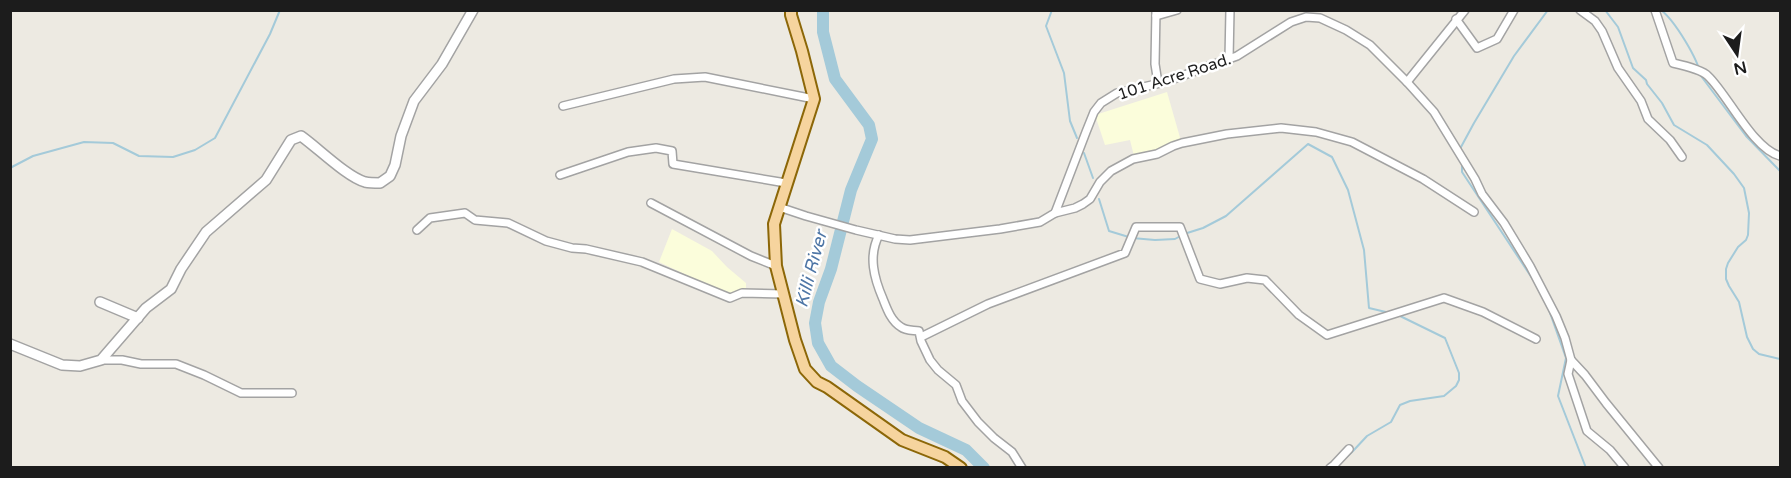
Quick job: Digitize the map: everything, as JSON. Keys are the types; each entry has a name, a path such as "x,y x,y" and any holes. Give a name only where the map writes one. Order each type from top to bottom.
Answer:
{"main road":[{"path":"791,10 814,99 774,224 776,267 805,369 817,382 902,440 945,457 961,468"}],"street":[{"path":"101,360 146,308 171,289 181,269 206,232 266,180 291,140 301,136 337,165 364,182 380,183 390,176 414,101 442,64 473,10"},
{"path":"1158,83 1155,64 1156,14 1177,10"},
{"path":"1229,59 1230,10"},
{"path":"1407,82 1465,10"},
{"path":"1456,19 1477,48 1497,39 1514,10"},
{"path":"1580,10 1595,21 1602,30 1618,68 1641,101 1648,118 1670,140 1682,157"},
{"path":"1656,10 1673,63 1707,74 1755,137 1772,154 1780,156"},
{"name":"101 Acre Road.","path":"1055,213 1094,112 1101,103 1117,93 1165,82 1229,59 1245,52 1291,22 1306,17 1315,17 1346,30 1370,45 1407,82 1438,118 1475,178 1482,194 1512,235 1552,307 1566,338 1571,362 1659,468"},
{"path":"563,106 674,79 705,77 814,99"},
{"path":"779,207 856,230 910,240 1040,222 1055,213 1083,204 1090,199 1100,182 1111,171 1133,159 1157,154 1173,146 1227,134 1281,128 1316,132 1352,142 1423,179 1474,212"},
{"path":"560,175 628,152 656,148 672,152 673,164 786,183"},
{"path":"651,203 776,267"},
{"path":"417,230 430,218 465,213 476,220 508,223 546,241 642,262 730,298 742,293 783,294"},
{"path":"921,337 988,304 1125,253 1136,226 1179,226 1200,279 1220,284 1247,278 1265,280 1299,315 1327,335 1444,298 1483,312 1536,339"},
{"path":"879,235 875,243 873,262 876,283 889,313 897,325 905,329 919,330 928,358 956,385 962,401 978,422 1012,453 1022,468"},
{"path":"100,302 138,318"},
{"path":"10,344 62,365 80,366 101,360 122,360 141,364 176,364 241,393 292,393"},
{"path":"1571,362 1568,374 1587,431 1610,450 1625,468"},
{"path":"1330,468 1349,449"}],"shaded area":[{"path":"1167,92 1181,141 1157,149 1154,154 1134,156 1130,140 1105,145 1095,115"},
{"path":"672,229 712,251 746,283 746,288 729,295 659,262"}],"waterway":[{"path":"10,168 33,156 84,142 113,143 139,156 173,157 195,150 215,138 270,34 280,10"},
{"name":"Killi River","path":"823,10 823,32 835,79 869,125 872,139 851,190 831,269 819,302 815,323 818,343 831,366 857,386 919,428 966,450 984,468"},
{"path":"1052,10 1046,26 1064,73 1070,121 1077,138"},
{"path":"1461,153 1461,147 1474,123 1514,56 1548,10"},
{"path":"1605,10 1618,27 1633,68 1646,80 1674,125 1707,145 1744,188 1749,213 1748,235 1728,263 1726,279 1739,302 1747,337 1753,349 1759,354 1780,359"},
{"path":"1661,10 1685,41 1701,76 1746,136 1780,171"},
{"path":"1099,199 1109,231 1132,238 1175,239 1226,216 1308,144 1332,157 1348,190 1364,250 1369,308 1390,313"},
{"path":"1084,153 1093,178"},
{"path":"1462,162 1462,172 1534,281"},
{"path":"1549,310 1566,358 1558,396 1586,468"},
{"path":"1338,465 1367,436 1391,422 1400,405 1410,401 1444,396 1456,386 1459,380 1459,373 1445,338 1398,315"}]}
